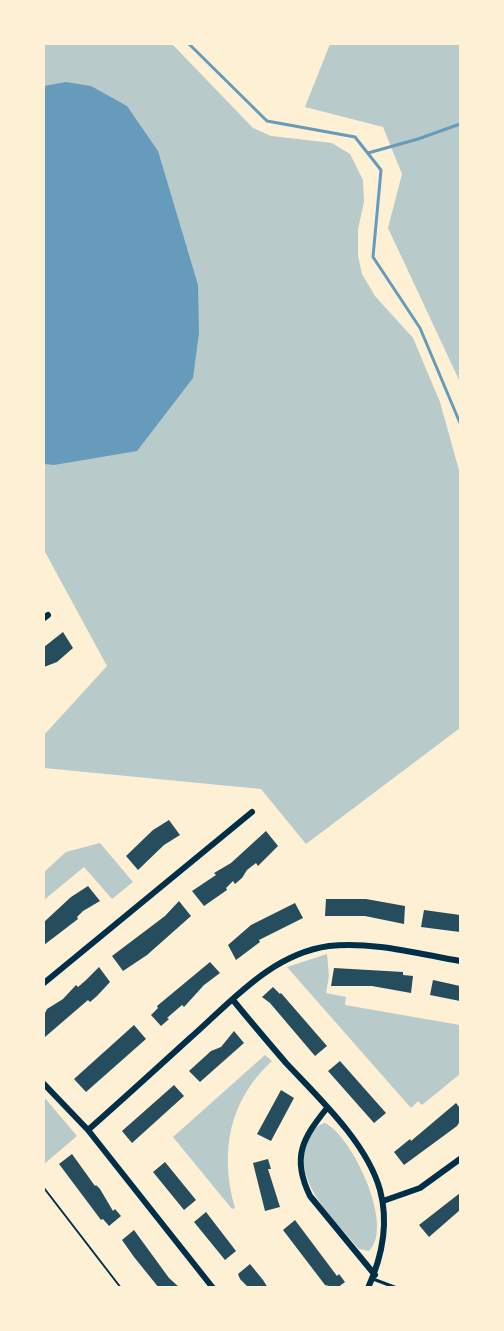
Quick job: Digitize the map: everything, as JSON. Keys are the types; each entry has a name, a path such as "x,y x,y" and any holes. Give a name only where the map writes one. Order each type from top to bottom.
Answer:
{"street":[{"path":"44,983 252,812"},
{"path":"88,1130 233,1000 278,964 313,949 340,945 362,946 460,961"},
{"path":"233,1000 327,1108 366,1157 382,1201 383,1237 374,1277 368,1287"},
{"path":"44,1084 88,1130 213,1287"},
{"path":"327,1108 309,1130 303,1143 300,1158 303,1181 309,1196 374,1277"},
{"path":"382,1201 420,1188 460,1159"}],"lane":[{"path":"374,1277 397,1287"}],"path":[{"path":"44,1188 121,1287"}],"shaded area":[{"path":"44,44 172,44 253,128 271,136 332,143 350,154 363,180 364,202 358,229 358,256 362,274 375,296 413,338 440,402 460,474 460,728 306,844 261,789 44,768 44,735 107,666 44,550"},
{"path":"330,44 460,44 460,382 388,228 402,174 383,127 305,107"},
{"path":"100,843 133,882 112,899 84,867 44,900 44,872 66,852"},
{"path":"327,954 329,976 326,993 346,997 345,1005 460,1025 460,1074 422,1105 418,1101 411,1108 287,967"},
{"path":"265,1055 272,1061 257,1076 246,1093 231,1128 228,1167 235,1208 232,1209 173,1137"},
{"path":"44,1097 77,1136 44,1164"},
{"path":"325,1123 347,1146 367,1183 377,1223 376,1239 369,1251 359,1249 328,1213 318,1200 305,1172 304,1157 307,1142 314,1130"}],"water":[{"path":"66,82 91,86 127,106 158,151 198,285 199,333 193,378 137,451 54,465 44,464 44,86"}],"building":[{"path":"63,632 73,648 57,662 44,667 44,647"},
{"path":"169,820 180,835 164,845 138,870 126,856 153,830"},
{"path":"266,831 278,846 258,866 256,863 235,884 233,881 226,888 227,890 204,906 192,891 231,863"},
{"path":"88,886 100,901 83,911 77,917 78,919 44,945 44,922 71,897"},
{"path":"326,899 366,899 405,906 404,924 365,916 325,916"},
{"path":"179,901 191,916 147,955 123,971 112,956 165,916"},
{"path":"295,903 303,918 259,940 260,942 236,960 228,945 251,925"},
{"path":"424,910 460,915 460,932 421,927"},
{"path":"210,962 220,973 204,985 184,1007 182,1005 167,1018 169,1019 161,1026 151,1015 158,1008 157,1006"},
{"path":"99,967 110,982 90,1002 88,1000 45,1037 44,1015 47,1009 63,999 76,985 78,987"},
{"path":"334,968 403,972 403,975 413,976 411,993 372,986 331,986"},
{"path":"433,980 460,986 460,1001 430,995"},
{"path":"273,987 281,993 327,1046 315,1056 270,1003 262,997"},
{"path":"134,1025 146,1039 86,1092 74,1079"},
{"path":"234,1031 244,1043 200,1082 189,1071 211,1051 221,1047"},
{"path":"340,1061 386,1113 374,1123 328,1071"},
{"path":"174,1085 184,1096 132,1143 122,1131"},
{"path":"281,1090 294,1098 271,1141 257,1134"},
{"path":"456,1103 460,1108 460,1121 457,1126 404,1165 394,1152 410,1139 411,1141"},
{"path":"72,1154 95,1186 100,1189 113,1211 115,1209 121,1216 109,1226 103,1219 101,1220 59,1164"},
{"path":"268,1159 271,1169 268,1169 280,1207 265,1211 253,1163"},
{"path":"165,1162 196,1200 184,1210 153,1172"},
{"path":"460,1193 460,1210 429,1237 419,1225"},
{"path":"206,1212 236,1251 225,1260 194,1222"},
{"path":"295,1220 337,1276 339,1274 345,1282 337,1288 325,1285 283,1230"},
{"path":"134,1230 169,1278 180,1288 159,1288 134,1257 122,1240"},
{"path":"250,1264 268,1288 249,1288 240,1279 238,1274"}],"waterway":[{"path":"189,44 267,121 355,137 381,170 373,257 420,328 460,423"},
{"path":"368,153 460,124"}]}
